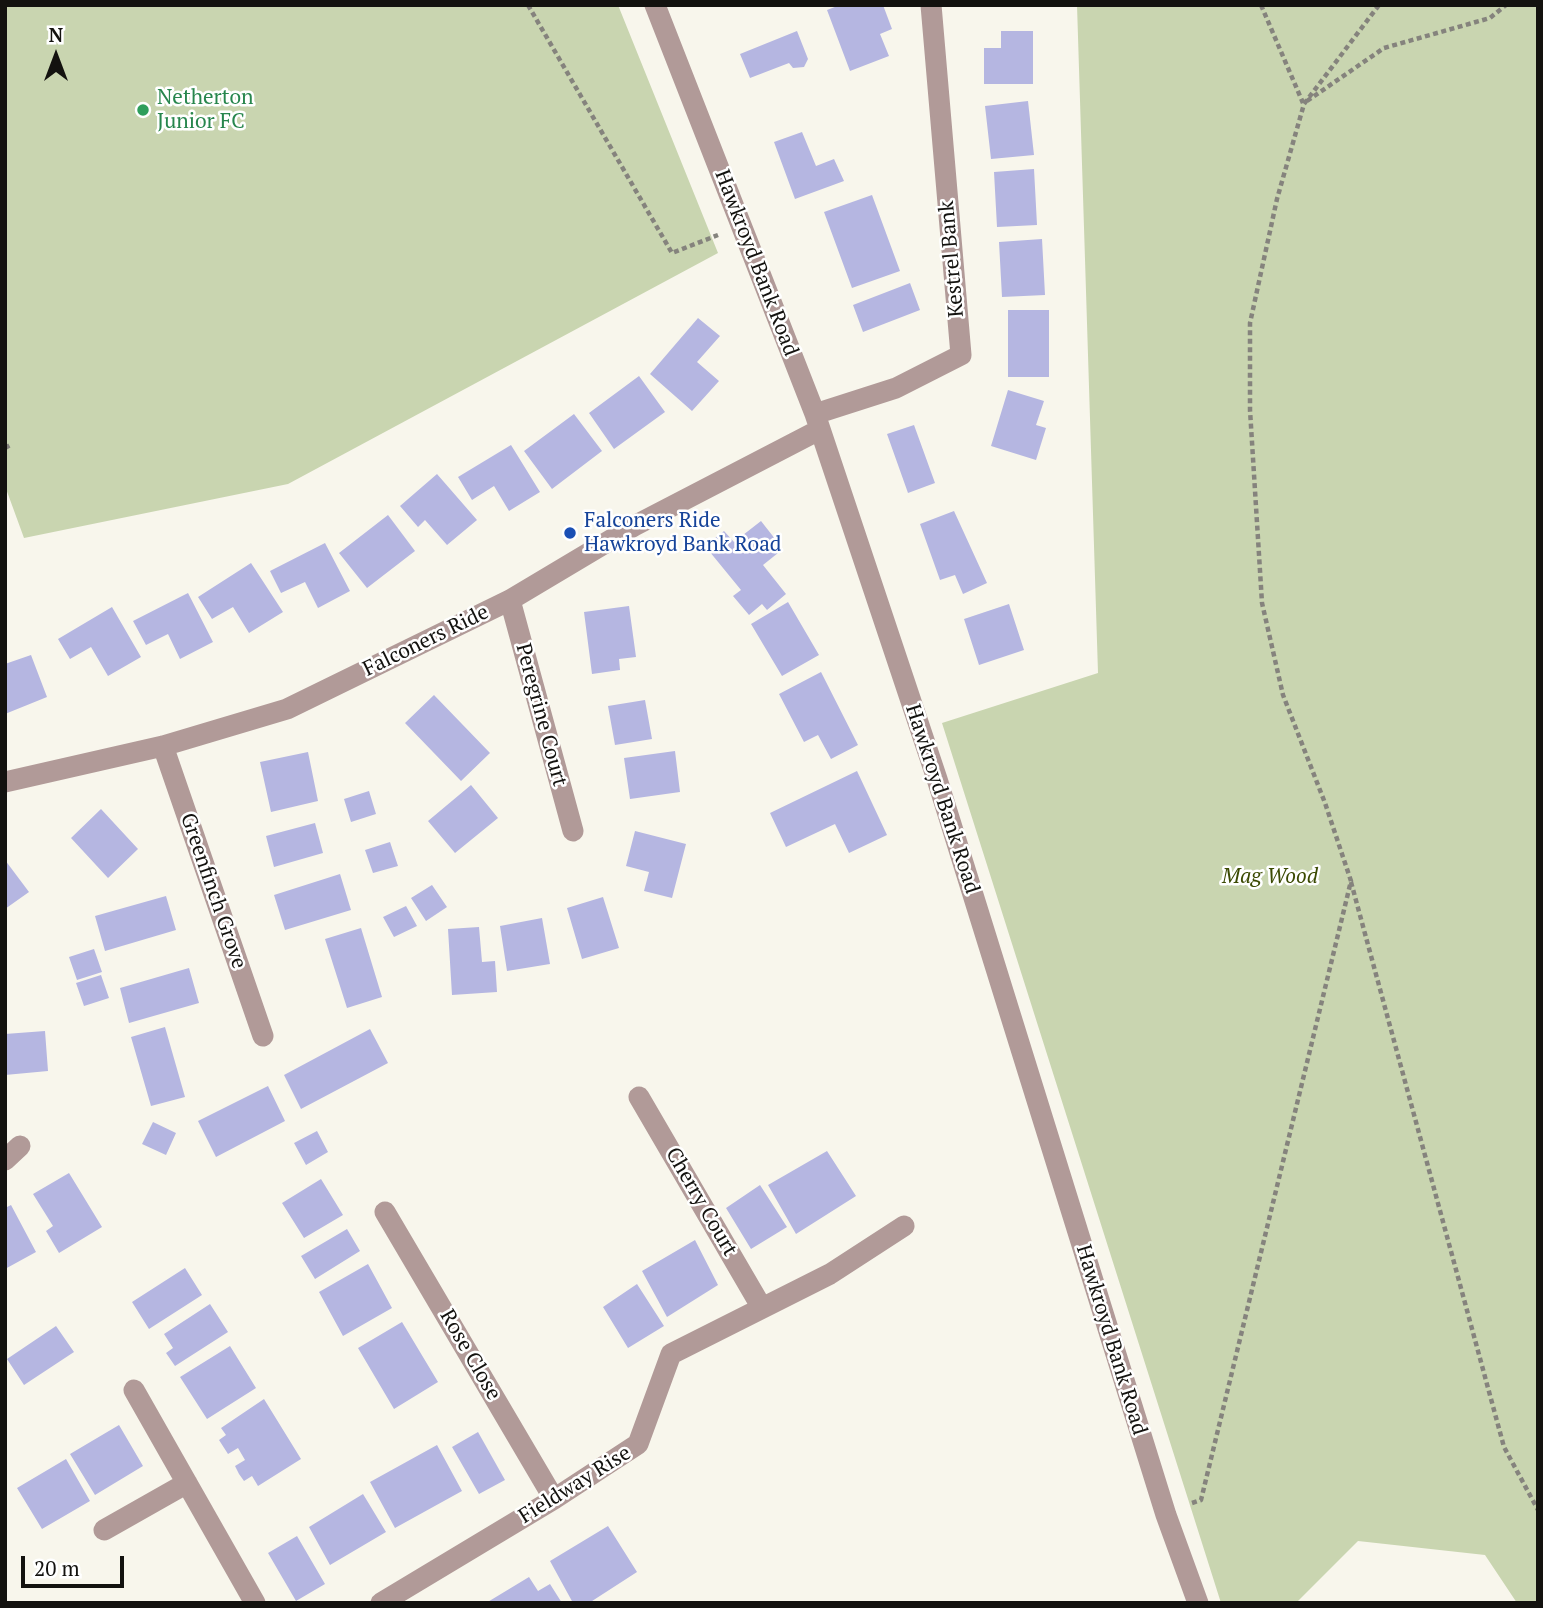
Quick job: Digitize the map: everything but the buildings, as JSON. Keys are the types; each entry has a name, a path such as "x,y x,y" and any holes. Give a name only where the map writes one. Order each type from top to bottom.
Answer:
{"street":[{"name":"Hawkroyd Bank Road","path":"655,5 817,422 937,779 1166,1515 1198,1603"},
{"name":"Kestrel Bank","path":"817,422 896,388 961,355 931,5"},
{"name":"Falconers Ride","path":"5,782 163,746 287,709 510,600 817,422"},
{"name":"Peregrine Court","path":"510,600 572,831"},
{"name":"Greenfinch Grove","path":"163,746 263,1036"},
{"name":"Cherry Court","path":"639,1097 762,1308"},
{"name":"Rose Close","path":"385,1212 554,1499"},
{"name":"Fieldway Rise","path":"381,1603 554,1499 638,1444 671,1354 830,1274 904,1226"},
{"path":"134,1390 255,1603"},
{"path":"104,1530 187,1483"}],"path":[{"path":"528,5 673,253 741,226"},
{"path":"1261,5 1304,104"},
{"path":"1378,5 1304,104 1277,199 1250,323 1250,410 1262,603 1283,695 1325,803 1351,881 1504,1447 1538,1510"},
{"path":"1304,104 1384,48 1490,18 1506,5"},
{"path":"5,448 12,444"},
{"path":"1166,1515 1201,1500 1351,881"}],"green space":[{"path":"5,5 618,5 718,253 288,484 24,538 5,486"},
{"name":"Mag Wood","path":"1077,5 1538,5 1538,1603 1517,1603 1485,1555 1358,1541 1296,1603 1221,1603 942,723 1098,673"}],"place":[{"name":"Netherton Junior FC","path":"143,110"},
{"name":"Falconers Ride Hawkroyd Bank Road","path":"570,533"}]}
